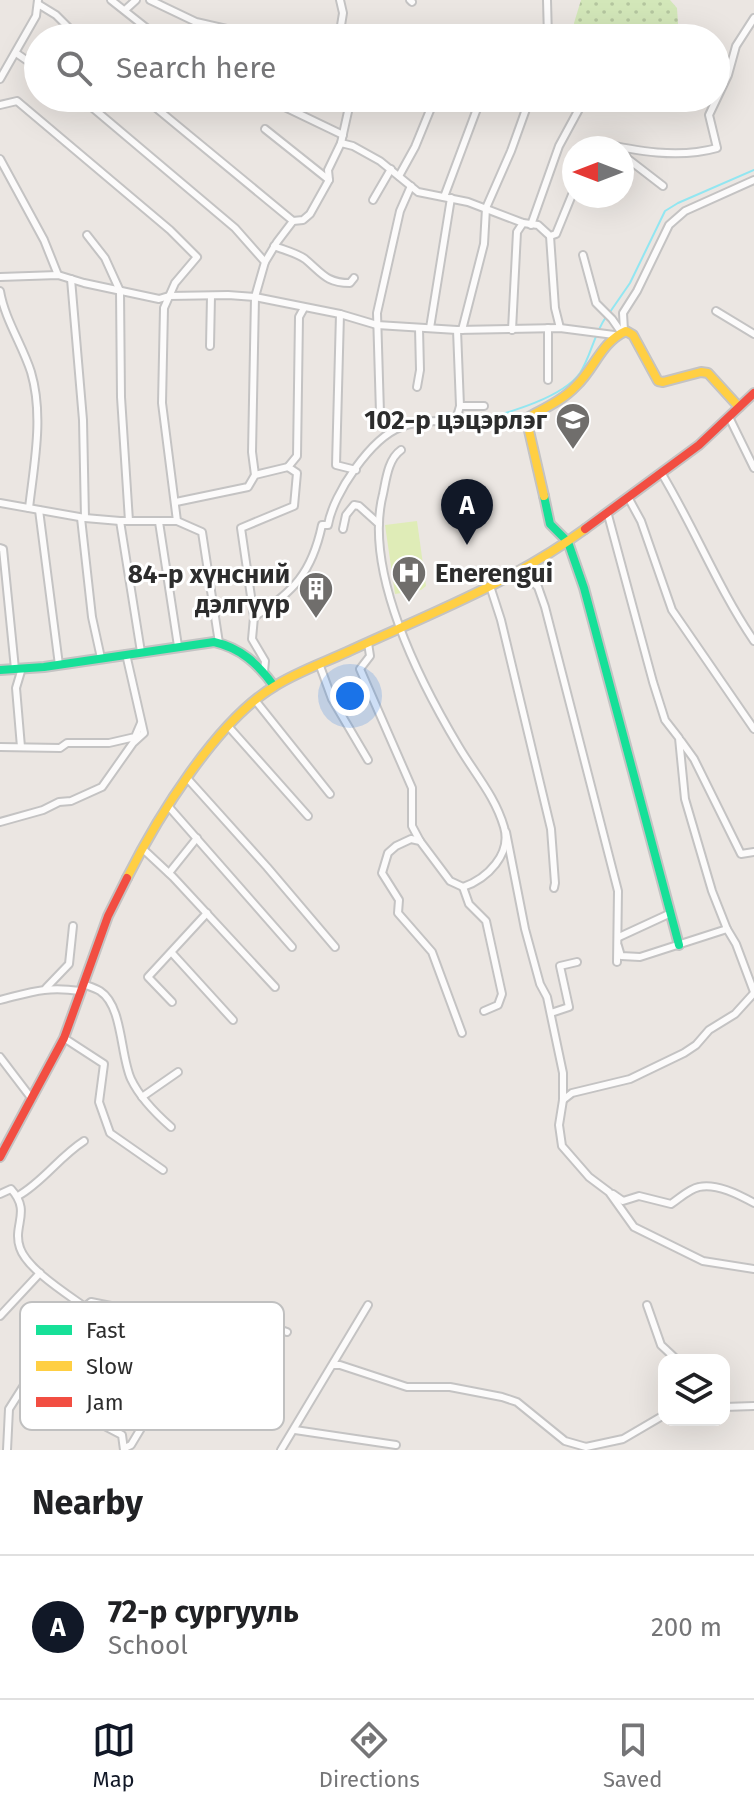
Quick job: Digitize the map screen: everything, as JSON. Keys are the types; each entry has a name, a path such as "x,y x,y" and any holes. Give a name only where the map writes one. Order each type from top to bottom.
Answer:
{"main road":[{"path":"679,945 584,588 568,542 550,524 527,422 529,417 580,382 601,349 620,333 631,333 658,381 708,373 739,407"},
{"path":"0,1157 3,1144 32,1099 64,1038 108,916 143,849 187,778 228,726 274,686 490,586 568,542 662,474 754,393"},
{"path":"0,670 219,643 243,652 274,686"}],"street":[{"path":"111,0 142,24"},
{"path":"125,10 136,0"},
{"path":"150,0 205,24"},
{"path":"340,0 341,24"},
{"path":"547,0 548,24"},
{"path":"32,24 38,2 65,24"},
{"path":"730,68 736,46 754,18"},
{"path":"0,79 24,38"},
{"path":"16,53 24,58"},
{"path":"0,105 17,101 24,107"},
{"path":"30,112 170,230 197,257 181,275 164,308 162,403 177,521"},
{"path":"98,112 235,228 265,262"},
{"path":"161,112 293,221 303,220 310,214 329,180 328,170 342,139 348,112"},
{"path":"292,112 391,169 418,192 486,208 527,224 538,225 550,236 555,308 560,328"},
{"path":"399,176 429,112"},
{"path":"430,328 448,198 476,112"},
{"path":"254,617 286,596 308,567 317,549 322,525 328,525 331,509 381,439 392,430 418,422 456,420 460,406 460,330 484,244 486,208 522,112"},
{"path":"512,330 517,232 527,224 559,146 577,112"},
{"path":"634,149 674,154 699,153 717,148 710,112"},
{"path":"265,129 329,180"},
{"path":"0,159 44,240 58,275"},
{"path":"634,164 663,186"},
{"path":"373,200 391,169"},
{"path":"620,333 623,313 669,225 685,211 754,180"},
{"path":"380,413 377,325 400,211 411,186"},
{"path":"550,236 556,234 567,208"},
{"path":"176,502 248,487 255,475 252,452 255,297 265,262 293,221"},
{"path":"87,235 105,258 120,291 121,397 129,521"},
{"path":"274,246 304,258 321,276 341,283 350,283 354,278"},
{"path":"583,255 587,279 596,303 612,319 620,333"},
{"path":"0,277 58,275 159,299 169,296 255,297 340,314 377,325 460,330 560,328 577,332 620,333"},
{"path":"71,279 83,420 83,518 92,617 101,658"},
{"path":"0,291 2,305 22,346 32,376 37,420 29,508"},
{"path":"210,346 211,296"},
{"path":"255,475 288,467 297,456 299,317 304,308"},
{"path":"716,311 754,334"},
{"path":"340,314 336,465 356,470"},
{"path":"417,387 420,370 419,328"},
{"path":"548,328 548,380"},
{"path":"460,406 484,406"},
{"path":"729,417 754,468"},
{"path":"401,450 396,453 387,473 378,509 381,559 398,628 444,722 483,780 510,844 525,929 540,984 547,997 563,1073 559,1125 562,1146 589,1177 623,1201 639,1196 671,1204 699,1187 713,1187 754,1203"},
{"path":"264,673 265,661 252,639 254,617 241,528 294,506 297,502 297,473 288,467"},
{"path":"662,474 736,615 754,641"},
{"path":"629,499 641,521 672,610 754,729"},
{"path":"0,503 83,518 177,521 202,532 219,643"},
{"path":"343,529 346,515 354,505 379,524"},
{"path":"39,510 59,665"},
{"path":"608,515 648,668 665,720 694,759 741,854 754,852"},
{"path":"120,521 141,652"},
{"path":"159,522 178,646"},
{"path":"0,548 3,549 18,669 16,688 21,747"},
{"path":"520,570 538,587 618,891 617,962"},
{"path":"290,580 293,588"},
{"path":"490,586 551,829 554,888"},
{"path":"368,643 370,656 360,669 412,788 412,826 450,881 463,887 476,883 492,869 501,855 505,829"},
{"path":"0,822 43,810 59,802 71,801 102,787 133,743 144,733 126,654"},
{"path":"320,666 332,699 368,760"},
{"path":"255,700 330,794"},
{"path":"0,747 60,748 67,743 119,742 135,737 141,723"},
{"path":"228,726 308,816"},
{"path":"563,1100 572,1093 630,1079 672,1060 696,1045 709,1030 735,1014 754,992 712,891 685,799 679,738"},
{"path":"187,778 335,947"},
{"path":"169,807 292,947"},
{"path":"169,873 197,838"},
{"path":"420,841 411,839 396,846 388,853 382,873 399,900 398,913 432,952 462,1033"},
{"path":"143,849 275,987"},
{"path":"463,887 469,904 486,921 502,994 498,1005 484,1011"},
{"path":"172,1002 148,977 207,913"},
{"path":"619,937 671,913"},
{"path":"46,988 69,964 73,926"},
{"path":"618,946 621,956 640,957 727,929"},
{"path":"172,953 233,1020"},
{"path":"551,1013 568,1009 570,1003 561,979 560,966 577,962"},
{"path":"1,998 46,988 100,991 109,1000 117,1020 122,1052 131,1079 142,1097 171,1127"},
{"path":"64,1038 104,1064 99,1102 110,1133 163,1170"},
{"path":"0,1057 32,1099"},
{"path":"142,1097 178,1072"},
{"path":"18,1196 34,1187 68,1151 84,1141"},
{"path":"0,1194 11,1189 18,1196 22,1214 21,1251 40,1273 78,1302"},
{"path":"609,1192 634,1227 673,1248 703,1261 754,1269"},
{"path":"0,1316 40,1273"},
{"path":"281,1450 368,1305"},
{"path":"647,1305 661,1345 671,1354"},
{"path":"333,1365 407,1387 450,1387 502,1397 517,1402 565,1441 586,1447 623,1439 658,1419"},
{"path":"7,1450 9,1409 20,1391"},
{"path":"730,1407 754,1406"},
{"path":"112,1430 122,1435 125,1449 131,1445 138,1430"},
{"path":"295,1430 396,1445"}],"green space":[{"path":"581,0 670,0 677,8 678,24 574,23"},
{"path":"417,521 426,586 421,590 395,594 385,525"}],"waterway":[{"path":"610,312 630,283 665,211 754,170"},
{"path":"468,424 544,399 571,383 584,366 606,317"}],"traffic: fast":[{"path":"544,496 550,524 568,542 584,588 679,945"},
{"path":"0,670 44,667 214,642 233,648 248,658 274,686"}],"traffic: slow":[{"path":"544,496 527,422 529,417 571,391 604,348 626,331 633,335 658,381 708,373 739,407"},
{"path":"127,878 190,772 253,702 292,676 499,581 585,529"}],"traffic: jam":[{"path":"585,529 699,445 754,393"},
{"path":"0,1157 64,1038 108,916 127,878"}],"place":[{"name":"102-р цэцэрлэг","path":"573,451"},
{"name":"72-р сургууль","path":"467,545"},
{"name":"Enerengui","path":"409,604"},
{"name":"84-р хүнсний дэлгүүр","path":"316,620"}]}
